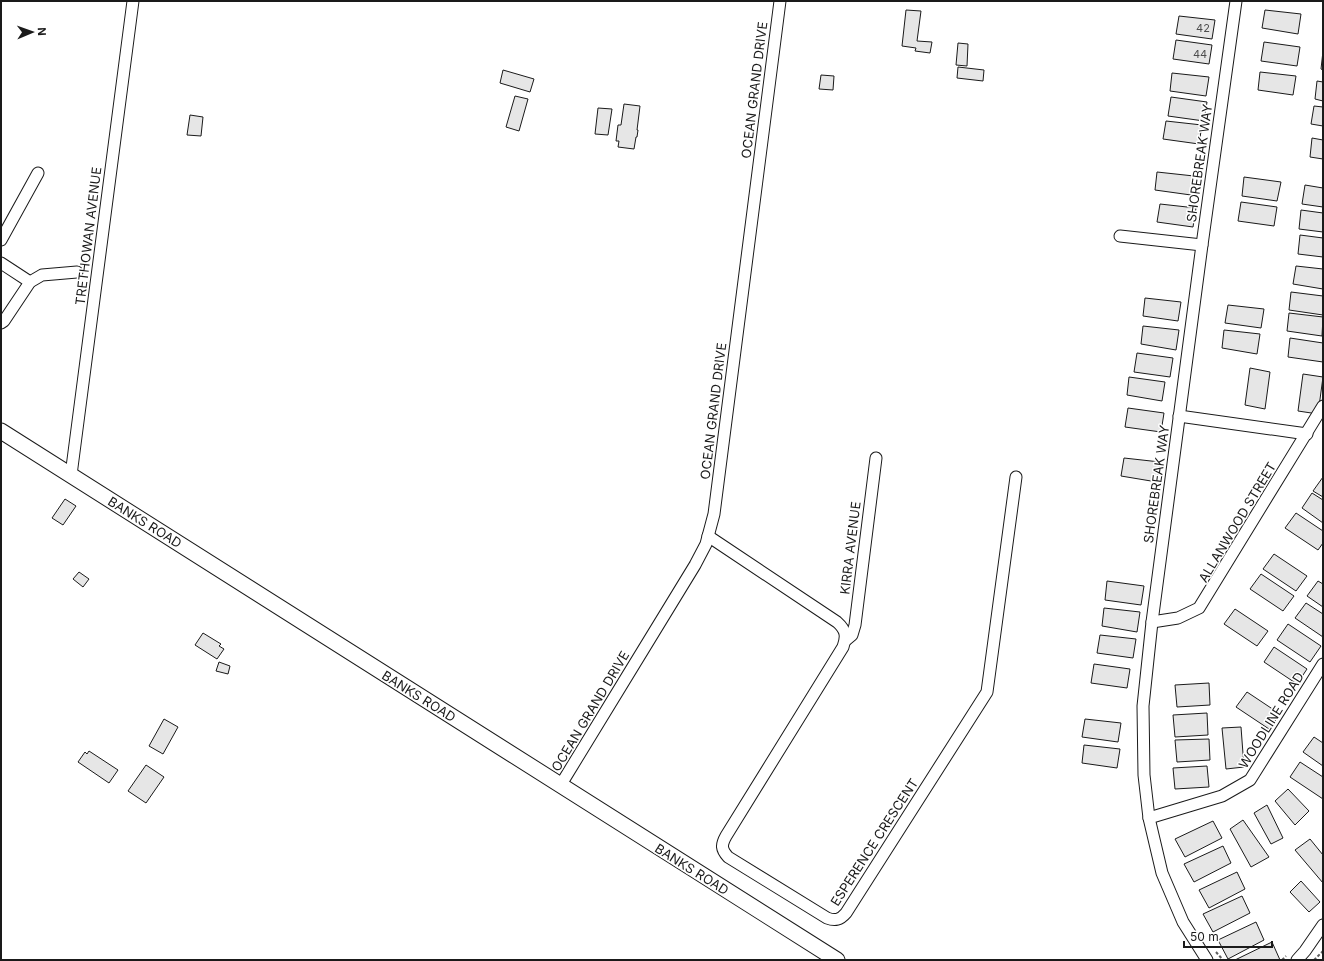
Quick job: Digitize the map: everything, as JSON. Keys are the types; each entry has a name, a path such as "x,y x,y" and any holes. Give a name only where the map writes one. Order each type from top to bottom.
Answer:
{"street":[{"name":"TRETHOWAN AVENUE","path":"71,475 133,1"},
{"name":"OCEAN GRAND DRIVE","path":"560,786 695,565 706,544 714,514 780,1"},
{"name":"SHOREBREAK WAY","path":"1207,960 1182,922 1162,873 1149,818 1144,775 1143,706 1152,622 1179,416 1236,1"},
{"path":"1,240 38,173"},
{"path":"1120,236 1202,245"},
{"path":"1,263 30,282"},
{"path":"1,323 4,321 30,282 42,275 76,272"},
{"name":"ALLANWOOD STREET","path":"1152,622 1178,618 1199,608 1323,406"},
{"path":"1179,416 1306,434"},
{"name":"BANKS ROAD","path":"1,431 837,960"},
{"name":"KIRRA AVENUE","path":"846,640 852,635 855,625 876,458"},
{"name":"ESPERENCE CRESCENT","path":"846,640 844,647 723,841 722,847 723,852 728,857 827,918 833,920 842,918 846,913 987,692 1016,477"},
{"path":"708,536 837,622 844,629 846,640"},
{"name":"WOODLINE ROAD","path":"1149,818 1222,796 1250,780 1323,664"},
{"path":"1297,960 1323,925"}],"path":[{"path":"1314,960 1323,951"}],"building":[{"path":"906,10 921,11 917,41 932,42 930,53 915,51 916,48 902,46"},
{"path":"1265,10 1301,14 1298,34 1262,28"},
{"path":"1179,16 1215,20 1212,39 1176,34"},
{"path":"1176,40 1212,45 1209,64 1173,59"},
{"path":"1264,42 1300,47 1297,66 1261,61"},
{"path":"958,43 968,44 967,66 956,65"},
{"path":"1323,51 1323,70 1321,69"},
{"path":"958,67 984,70 983,81 957,78"},
{"path":"503,70 534,79 530,92 500,83"},
{"path":"1260,72 1296,76 1293,95 1258,90"},
{"path":"1172,73 1209,77 1206,96 1170,91"},
{"path":"821,75 834,76 833,90 819,89"},
{"path":"1317,81 1323,82 1323,101 1315,99"},
{"path":"515,96 528,99 519,131 506,127"},
{"path":"1171,97 1207,102 1204,121 1168,116"},
{"path":"624,104 640,106 638,130 634,149 618,147 619,141 616,141 618,125 621,125"},
{"path":"1314,106 1323,107 1323,126 1311,124"},
{"path":"598,108 612,109 608,135 595,134"},
{"path":"190,115 203,117 201,136 187,135"},
{"path":"1166,121 1202,125 1199,144 1163,139"},
{"path":"1312,138 1323,140 1323,159 1310,157"},
{"path":"1157,172 1194,176 1191,195 1155,190"},
{"path":"1244,177 1281,182 1277,201 1242,196"},
{"path":"1305,185 1323,188 1323,207 1302,204"},
{"path":"1241,202 1277,207 1274,226 1238,221"},
{"path":"1160,204 1196,208 1193,227 1157,222"},
{"path":"1301,210 1323,213 1323,232 1299,229"},
{"path":"1300,235 1323,238 1323,257 1298,254"},
{"path":"1296,266 1323,269 1323,289 1293,284"},
{"path":"1291,292 1323,296 1323,315 1289,310"},
{"path":"1145,298 1181,302 1178,321 1143,316"},
{"path":"1228,305 1264,309 1261,328 1225,323"},
{"path":"1289,313 1323,317 1322,336 1287,331"},
{"path":"1143,326 1179,330 1176,350 1141,344"},
{"path":"1224,330 1260,334 1257,354 1222,348"},
{"path":"1290,338 1323,343 1323,362 1288,357"},
{"path":"1137,353 1173,358 1170,377 1134,372"},
{"path":"1250,368 1270,372 1265,409 1245,405"},
{"path":"1303,374 1323,377 1318,414 1298,411"},
{"path":"1129,377 1165,382 1162,401 1127,395"},
{"path":"1128,408 1164,413 1161,432 1125,427"},
{"path":"1124,458 1160,462 1157,482 1121,476"},
{"path":"1323,477 1323,497 1313,491"},
{"path":"1312,493 1323,500 1323,523 1302,508"},
{"path":"65,499 76,506 63,525 52,518"},
{"path":"1296,513 1323,531 1323,543 1318,550 1285,528"},
{"path":"1274,554 1307,576 1296,591 1263,569"},
{"path":"79,572 89,579 83,587 73,579"},
{"path":"1261,574 1294,596 1283,611 1250,589"},
{"path":"1107,581 1144,586 1141,605 1105,600"},
{"path":"1318,581 1323,584 1323,607 1307,596"},
{"path":"1306,603 1323,614 1323,637 1295,618"},
{"path":"1104,608 1140,612 1137,632 1102,626"},
{"path":"1235,609 1268,631 1257,646 1224,624"},
{"path":"1288,624 1321,646 1310,662 1277,640"},
{"path":"203,633 221,644 219,646 224,649 217,659 195,645"},
{"path":"1100,635 1136,639 1133,658 1097,653"},
{"path":"1274,647 1307,669 1297,684 1264,662"},
{"path":"219,662 230,666 228,674 216,671"},
{"path":"1094,664 1130,669 1127,688 1091,683"},
{"path":"1209,683 1210,705 1177,707 1175,685"},
{"path":"1247,692 1280,714 1269,729 1236,707"},
{"path":"1207,713 1208,735 1175,737 1173,715"},
{"path":"164,719 178,727 163,754 149,746"},
{"path":"1085,719 1121,723 1118,742 1082,737"},
{"path":"1241,727 1244,767 1226,769 1222,728"},
{"path":"1314,737 1323,743 1323,766 1303,752"},
{"path":"1209,739 1210,760 1177,762 1175,740"},
{"path":"1084,745 1120,749 1117,768 1082,763"},
{"path":"89,751 118,770 109,783 78,762 85,752 87,754"},
{"path":"1300,762 1323,777 1323,799 1290,777"},
{"path":"146,765 164,777 146,803 128,791"},
{"path":"1207,766 1209,787 1175,789 1173,768"},
{"path":"1288,789 1309,811 1295,825 1275,801"},
{"path":"1267,805 1283,838 1271,844 1254,813"},
{"path":"1243,820 1269,857 1251,867 1230,829"},
{"path":"1213,821 1222,838 1185,857 1175,839"},
{"path":"1310,839 1323,855 1323,883 1295,850"},
{"path":"1223,846 1231,863 1194,882 1184,864"},
{"path":"1237,872 1245,889 1209,908 1199,890"},
{"path":"1301,881 1320,902 1309,912 1290,892"},
{"path":"1242,896 1250,913 1213,932 1203,914"},
{"path":"1256,922 1264,940 1228,959 1218,940"},
{"path":"1272,942 1280,960 1235,960"}]}
